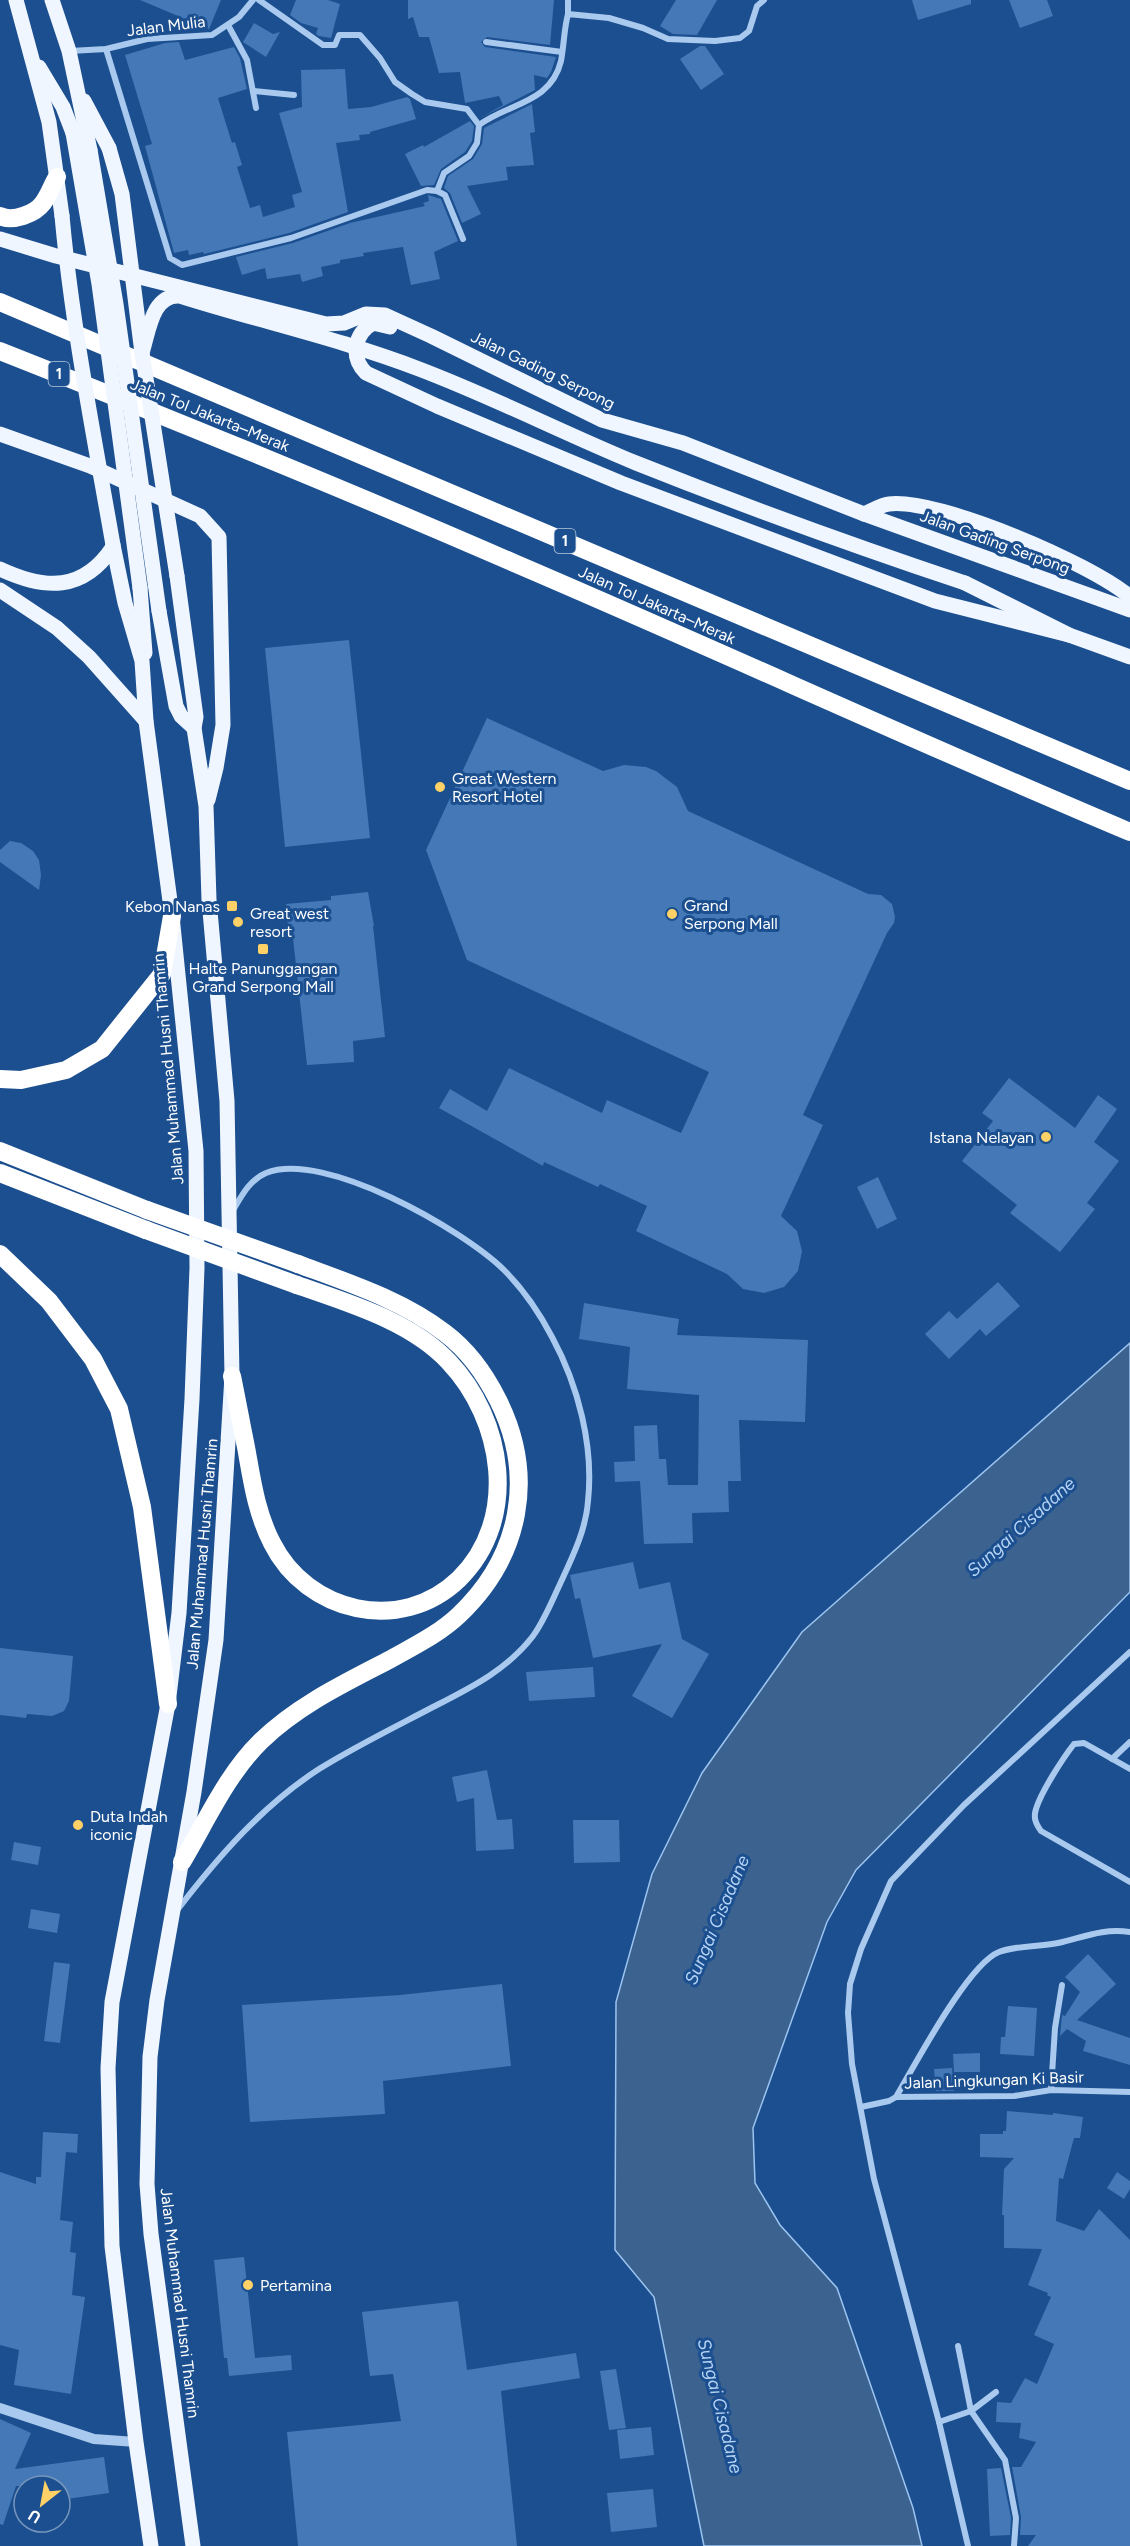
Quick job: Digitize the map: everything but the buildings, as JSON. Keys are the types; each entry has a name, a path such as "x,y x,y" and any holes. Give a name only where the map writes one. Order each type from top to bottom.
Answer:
{"highway":[{"path":"0,216 5,218 23,216 38,208 57,177"},
{"name":"Jalan Tol Jakarta–Merak","path":"0,302 1130,781"},
{"name":"Jalan Tol Jakarta–Merak","path":"0,351 189,426 514,563 963,762 1130,832"},
{"path":"0,1079 21,1080 66,1070 102,1049 162,974 172,916"},
{"path":"0,1151 147,1210 346,1282 422,1317 447,1334 471,1357 490,1384 503,1410 517,1451 519,1484 517,1514 508,1545 493,1574 458,1616 433,1635 290,1715 260,1742 235,1774 182,1862"},
{"path":"0,1173 375,1315 409,1332 431,1346 448,1361 481,1408 492,1435 499,1486 495,1514 487,1540 459,1579 438,1594 415,1604 391,1610 364,1611 332,1601 306,1587 272,1544 260,1513 253,1493 232,1376"},
{"path":"0,1254 49,1301 93,1359 119,1409 142,1507 168,1704"}],"main road":[{"path":"16,0 33,59"},
{"path":"52,0 69,51 90,150 116,304 159,611 176,706 181,716 194,728"},
{"name":"Jalan Muhammad Husni Thamrin","path":"33,59 63,107 73,133 99,285 140,588 146,649 141,661"},
{"name":"Jalan Muhammad Husni Thamrin","path":"33,59 49,122 68,270 113,546 125,603 141,661 146,721 172,916 196,1151 197,1268 192,1399 179,1613 168,1704 118,1963 112,2002 108,2068 112,2246 151,2546"},
{"name":"Jalan Muhammad Husni Thamrin","path":"78,91 109,148 122,194 142,352 196,717 194,728 206,806 209,900 227,1101 232,1376 216,1640 182,1862 157,2000 150,2057 147,2184 156,2280 193,2546"},
{"name":"Jalan Gading Serpong","path":"0,240 326,324 344,322 366,314 385,315 602,420 683,443 864,514 1130,610"},
{"path":"142,352 161,301 170,295 380,354 635,462 899,561 965,583 1069,635"},
{"path":"431,336 373,323 364,328 354,352 358,365 366,372 436,406 621,483 935,601 1069,635 1130,657"},
{"path":"0,434 90,466 200,516 219,537 223,725 216,768 206,806"},
{"path":"864,514 888,504 925,506 975,521 1064,558 1119,588 1130,597"},
{"path":"0,569 44,584 73,581 87,575 105,560 113,546"},
{"path":"0,590 57,628 89,657 146,721"}],"street":[{"name":"Jalan Mulia","path":"69,51 106,49 147,39 212,35 239,17 253,0"},
{"path":"259,0 323,45 335,45 339,35 360,35 380,58 395,82 425,102 468,109 479,125 477,143 469,156 444,173 437,191"},
{"path":"479,125 547,89 560,62 568,0"},
{"path":"568,14 609,18 643,28 668,39 715,40 740,38 749,31 757,6 764,0"},
{"path":"228,25 247,60 256,108"},
{"path":"486,42 562,52"},
{"path":"106,49 170,258 177,264 182,265 291,238 427,190 445,195 463,238"},
{"path":"253,91 294,95"},
{"path":"172,1917 214,1863 248,1826 284,1794 346,1754 474,1686 511,1661 535,1634 544,1618 580,1537 588,1504 590,1472 587,1438 569,1371 551,1335 503,1270 434,1221 394,1199 353,1182 304,1168 290,1167 264,1174 252,1182 230,1216"},
{"path":"968,2546 939,2422 874,2179 852,2064 850,1984 865,1940 891,1881 964,1805 1130,1652"},
{"path":"1112,1759 1130,1742"},
{"path":"1130,1769 1084,1743 1074,1744 1066,1754 1035,1810 1035,1822 1041,1831 1130,1882"},
{"path":"896,2097 962,1987 998,1952 1055,1944 1110,1929 1130,1932"},
{"path":"1051,2090 1055,2028 1062,1985"},
{"name":"Jalan Lingkungan Ki Basir","path":"861,2107 889,2101 896,2097 1014,2096 1051,2090 1130,2092"},
{"path":"958,2346 971,2411 1005,2460 1016,2518 1014,2546"},
{"path":"939,2422 971,2411 996,2392"},
{"path":"0,2408 94,2439 136,2442"}],"water":[{"name":"Sungai Cisadane","path":"1130,1343 1130,1592 856,1870 827,1922 753,2128 755,2183 780,2225 837,2288 913,2508 922,2546 704,2546 654,2297 615,2250 616,2002 652,1874 702,1773 802,1632"}],"place":[{"name":"Great Western Resort Hotel","path":"440,787"},
{"name":"Kebon Nanas","path":"232,906"},
{"name":"Grand Serpong Mall","path":"672,914"},
{"name":"Great west resort","path":"238,922"},
{"name":"Halte Panunggangan Grand Serpong Mall","path":"263,949"},
{"name":"Istana Nelayan","path":"1046,1137"},
{"name":"Duta Indah iconic","path":"78,1825"},
{"name":"Pertamina","path":"248,2285"}]}
